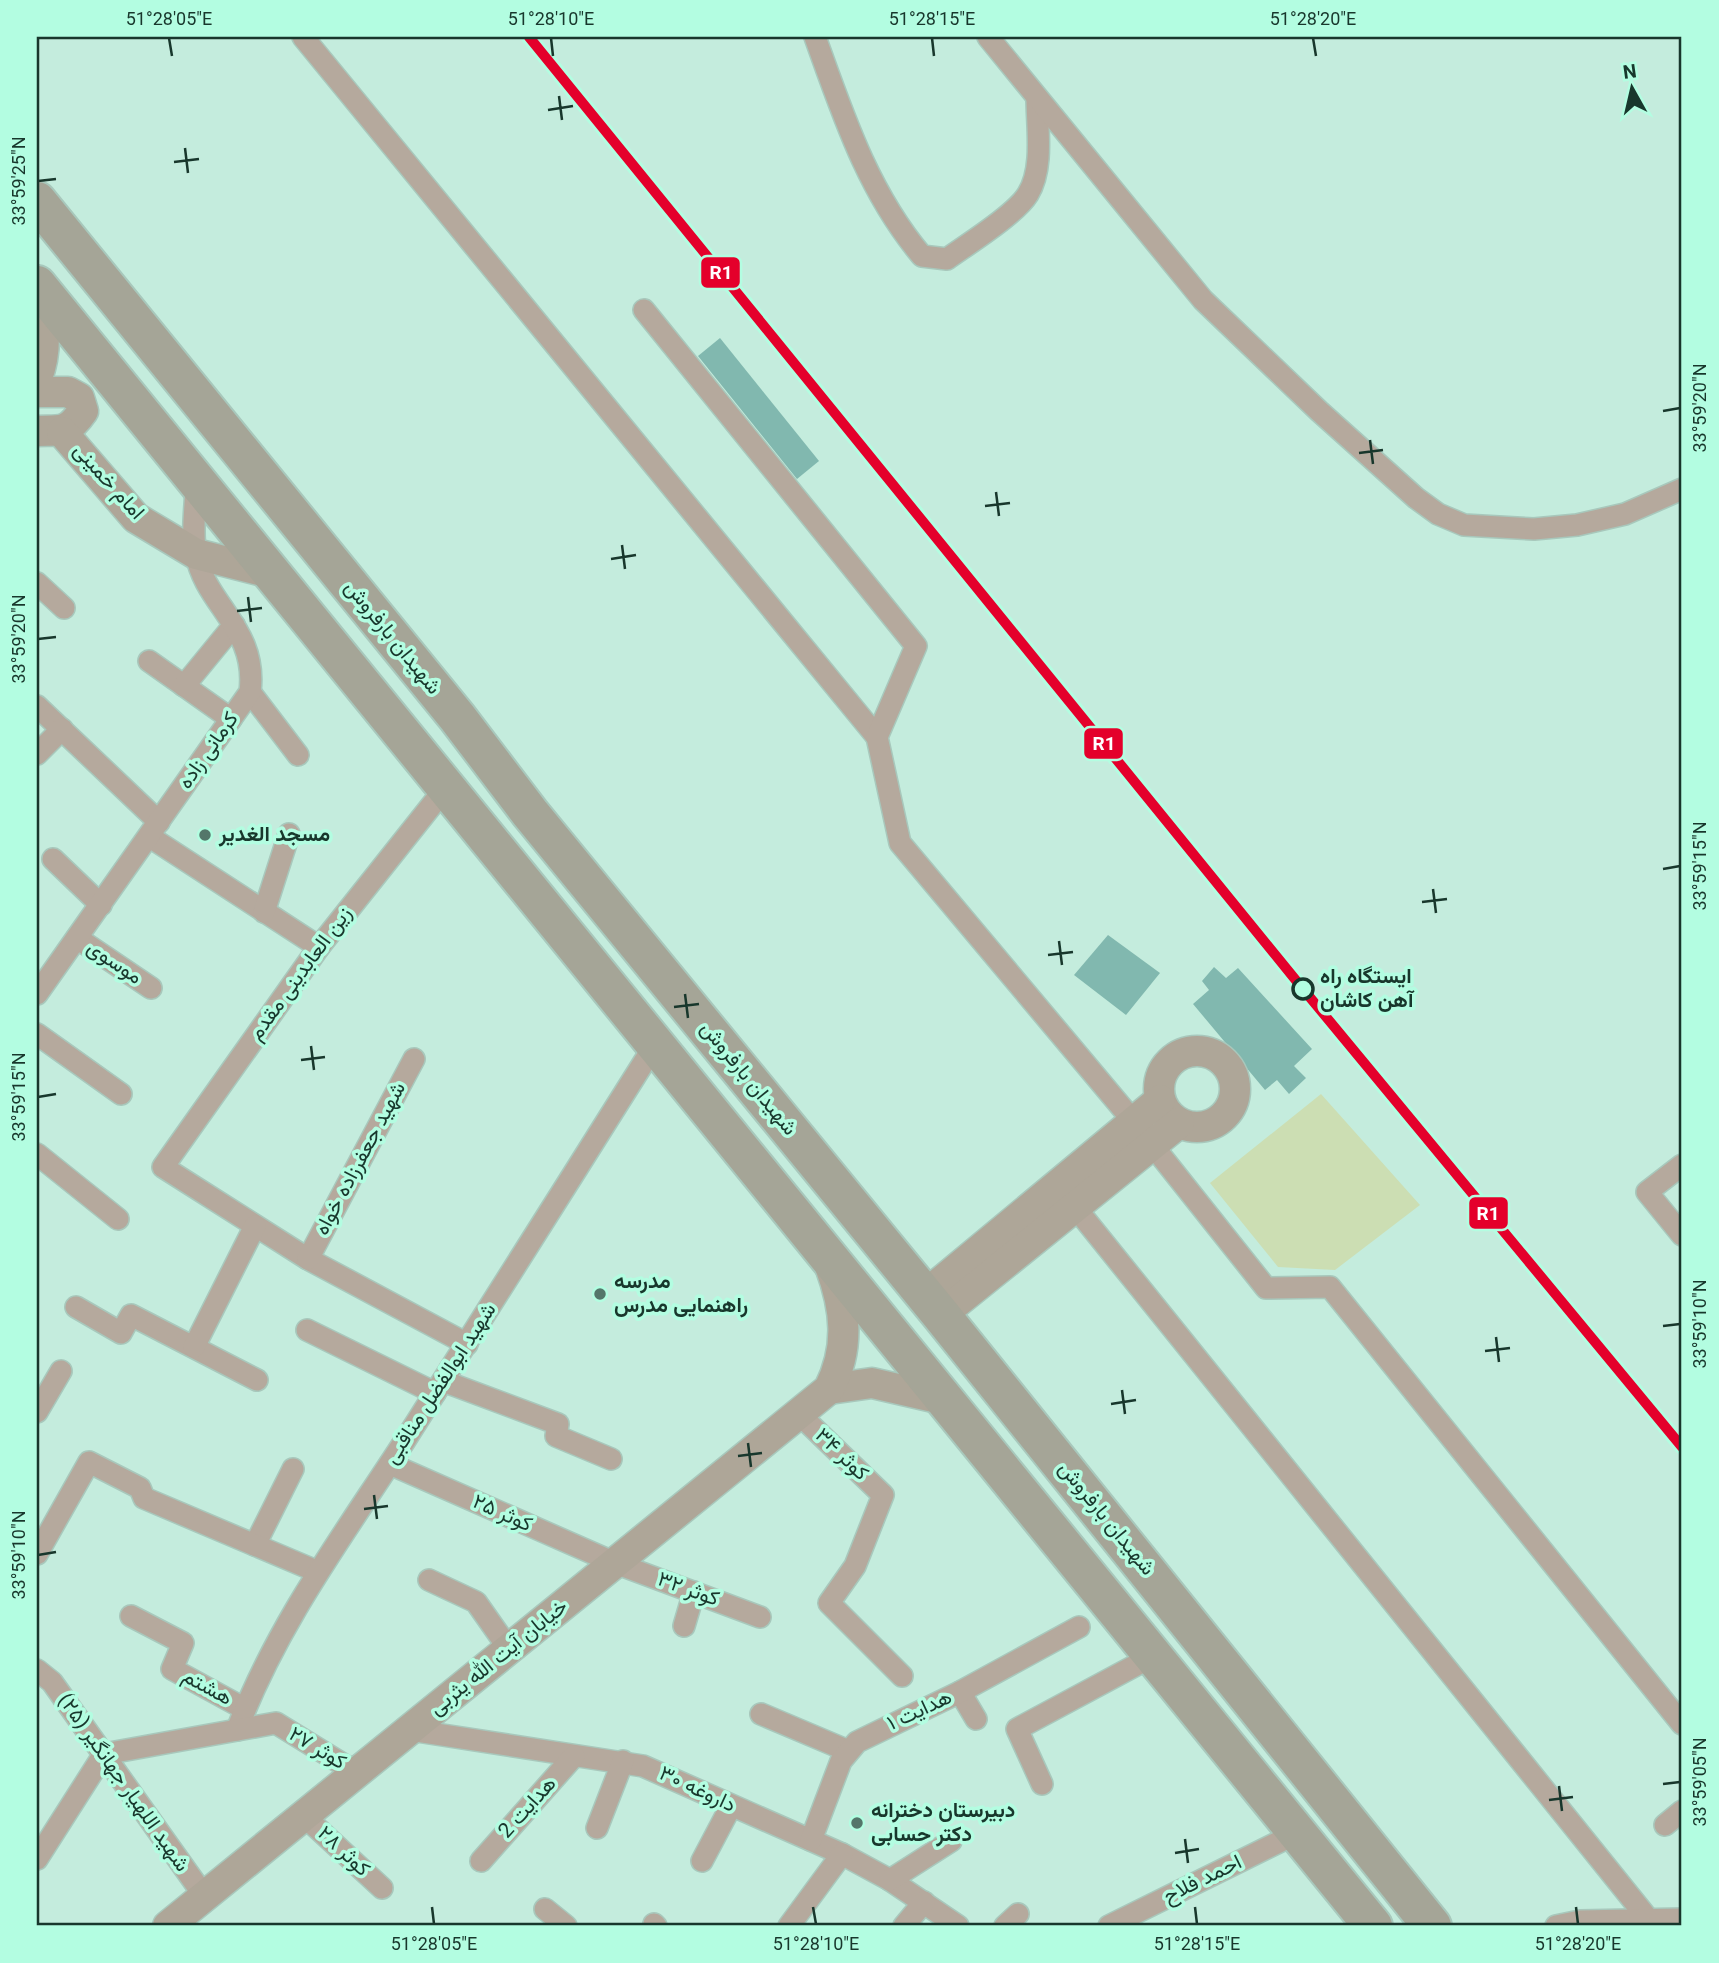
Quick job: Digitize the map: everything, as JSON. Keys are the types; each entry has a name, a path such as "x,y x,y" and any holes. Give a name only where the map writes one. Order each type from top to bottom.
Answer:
{"highway":[{"name":"شهیدان بارفروش","path":"37,201 457,717 530,813 933,1305 1432,1926"},
{"path":"37,285 1373,1926"},
{"path":"418,751 433,751 446,744 455,732 457,717"},
{"path":"491,840 494,826 503,815 516,811 530,813"}],"main road":[{"path":"37,294 43,321 44,347 37,378"},
{"path":"37,392 68,392 79,398 83,411 75,423 50,432"},
{"name":"امام خمینی","path":"50,432 136,517 195,554 271,573"},
{"path":"1201,1051 1224,1061 1235,1083 1235,1095 1224,1116 1203,1127 1179,1123 1168,1115 1160,1100 1160,1078 1175,1057 1201,1051"},
{"path":"933,1305 1067,1195 1133,1122 1160,1100"},
{"path":"1067,1195 1152,1145 1179,1123"},
{"path":"823,1249 839,1290 844,1318 840,1367 829,1389"},
{"path":"829,1389 872,1383 946,1400"},
{"name":"خیابان آیت الله یثربی","path":"168,1926 829,1389"}],"street":[{"path":"303,37 877,737 901,843 1152,1145 1266,1287 1330,1287 1682,1724"},
{"path":"816,37 858,156 897,227 922,256 947,259 990,228 1028,194 1038,158 1037,98"},
{"path":"988,37 1203,300 1320,411 1416,498 1438,514 1464,525 1497,529 1556,527 1626,514 1682,489"},
{"path":"644,310 916,646 877,737"},
{"name":"کرمانی زاده","path":"37,994 250,692 253,669 234,625 195,554 196,481"},
{"path":"37,583 64,608"},
{"path":"184,686 234,625"},
{"path":"149,661 231,719"},
{"path":"250,692 298,754"},
{"path":"37,706 62,729 155,829 264,912 319,947"},
{"path":"37,754 62,729"},
{"name":"زین العابدینی مقدم","path":"255,1226 163,1167 319,947 447,786"},
{"path":"264,912 289,834"},
{"path":"53,859 101,905"},
{"name":"موسوی","path":"77,938 151,988"},
{"path":"37,1034 121,1094"},
{"name":"شهید ابوالفضل مناقبی","path":"237,1730 285,1625 316,1571 390,1464 656,1043"},
{"name":"شهید جعفرزاده خواه","path":"308,1259 414,1059"},
{"path":"37,1154 118,1219"},
{"path":"1682,1165 1647,1192 1682,1235"},
{"path":"1067,1195 1649,1920"},
{"path":"194,1347 255,1226 308,1259 467,1344"},
{"path":"76,1307 121,1333 131,1315 257,1380"},
{"path":"307,1330 439,1387 558,1424 556,1436 611,1459"},
{"path":"37,1412 61,1370"},
{"name":"کوثر ۳۴","path":"799,1414 883,1495 855,1566 829,1603 902,1675"},
{"path":"37,1554 89,1462 140,1488 144,1498 316,1571"},
{"name":"کوثر ۲۵","path":"390,1464 615,1563"},
{"path":"255,1545 292,1469"},
{"name":"کوثر ۳۲","path":"615,1563 760,1617"},
{"path":"429,1580 476,1602 509,1649"},
{"path":"684,1626 694,1592"},
{"name":"هشتم","path":"131,1616 183,1643 172,1669 245,1709"},
{"name":"هدایت ۱","path":"846,1750 1079,1627"},
{"path":"1042,1784 1017,1729 1153,1656"},
{"name":"شهید اللهیار جهانگیر (۲۵)","path":"37,1671 52,1682 205,1897"},
{"path":"960,1692 976,1719"},
{"path":"761,1714 846,1750 811,1840"},
{"name":"کوثر ۲۷","path":"104,1754 276,1723 357,1773"},
{"name":"داروغه ۳۰","path":"410,1730 624,1761 670,1776 731,1806 842,1854 890,1880 958,1926"},
{"path":"37,1859 104,1754"},
{"name":"هدایت 2","path":"481,1861 575,1756"},
{"path":"597,1828 624,1761"},
{"path":"702,1861 731,1806"},
{"path":"1665,1825 1682,1811"},
{"name":"کوثر ۲۸","path":"304,1816 382,1888"},
{"name":"احمد فلاح","path":"1109,1926 1297,1833"},
{"path":"890,1880 951,1841"},
{"path":"789,1926 842,1854"},
{"path":"904,1926 925,1902"},
{"path":"545,1909 566,1926"},
{"path":"1556,1926 1580,1921 1682,1919"}],"green space":[{"path":"1321,1094 1420,1205 1335,1270 1278,1267 1210,1183"}],"building":[{"path":"720,338 819,461 797,479 698,356"},
{"path":"1108,935 1160,973 1126,1015 1074,975"},
{"path":"1214,967 1226,978 1238,968 1312,1049 1294,1066 1306,1078 1289,1094 1277,1080 1265,1090 1193,1004 1209,990 1202,981"}],"transit line":[{"name":"R1","path":"529,37 1303,989 1682,1447"}],"place":[{"name":"مسجد الغدیر","path":"205,835"},
{"name":"ایستگاه راه آهن کاشان","path":"1303,989"},
{"name":"مدرسه راهنمایی مدرس","path":"600,1294"},
{"name":"دبیرستان دخترانه دکتر حسابی","path":"857,1823"}]}
